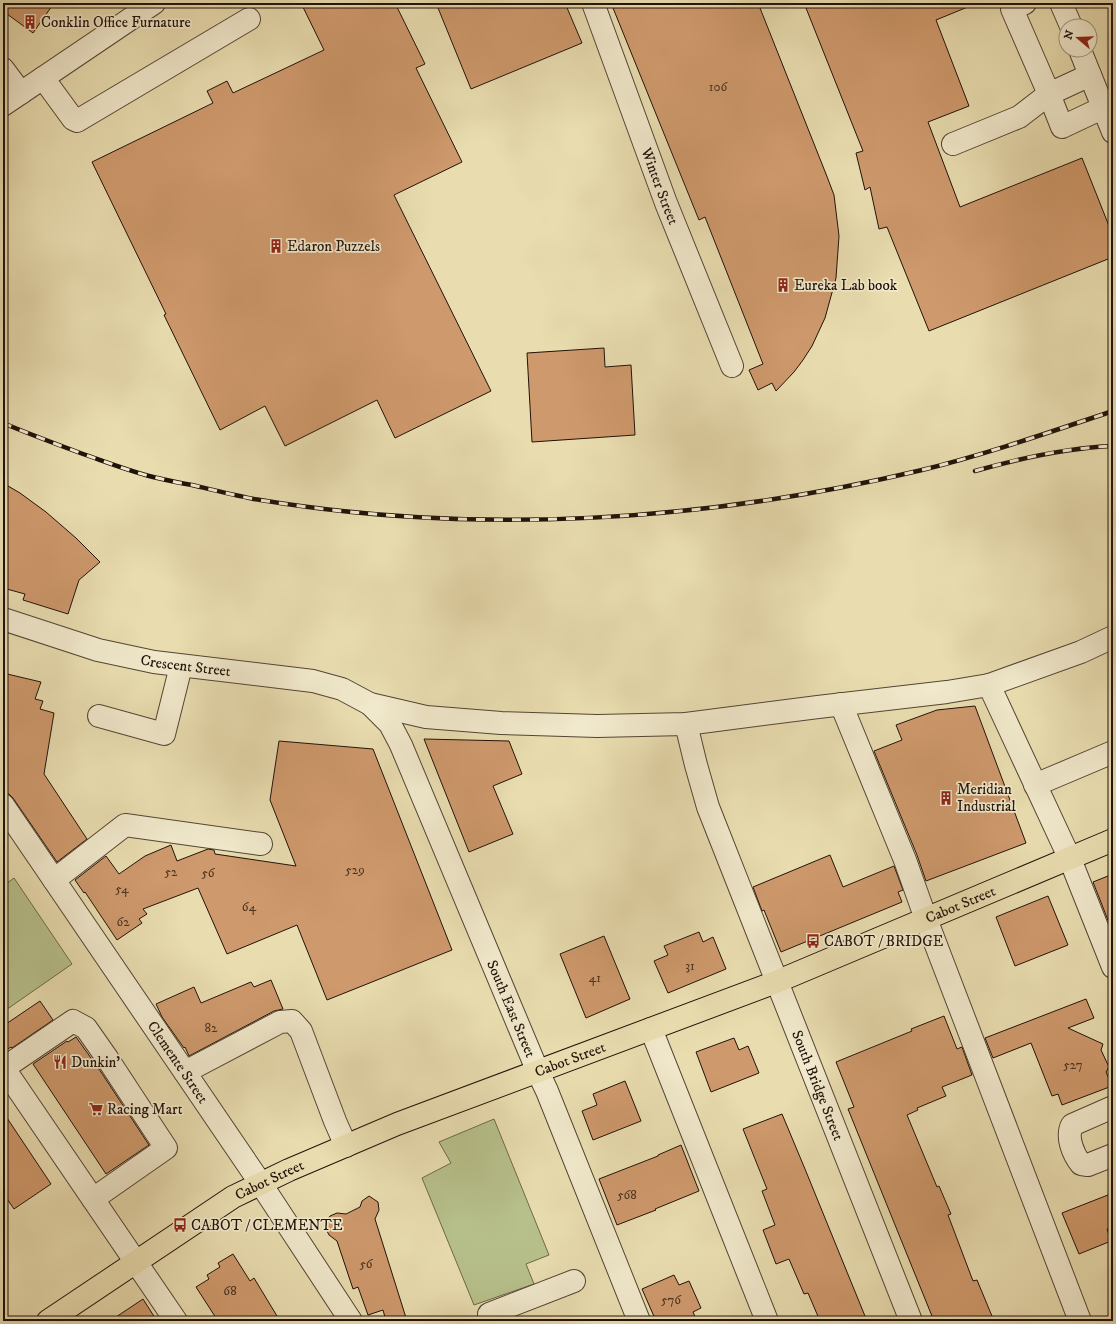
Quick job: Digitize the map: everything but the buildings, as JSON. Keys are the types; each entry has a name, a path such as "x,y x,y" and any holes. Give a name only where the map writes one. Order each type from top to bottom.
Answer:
{"main road":[{"name":"Cabot Street","path":"48,1321 233,1197 289,1170 397,1124 776,982 1113,840"}],"street":[{"path":"3,105 154,3"},
{"name":"Winter Street","path":"594,3 666,202 732,366"},
{"path":"1025,3 1012,9 1062,127 1108,105"},
{"path":"1061,3 1067,18"},
{"path":"43,78 73,120 77,121 249,19"},
{"path":"1083,58 1090,75 1108,105 1113,132"},
{"path":"3,70 21,93"},
{"path":"953,144 1019,117 1049,94 1090,75"},
{"name":"Crescent Street","path":"3,619 98,650 154,662 313,681 342,689 370,704"},
{"path":"370,704 426,717 501,723 597,726 686,724 947,692 989,685 1081,652 1113,637"},
{"path":"99,716 164,734 181,666"},
{"path":"989,685 1070,858 1113,968"},
{"name":"South East Street","path":"370,704 390,724 401,745 549,1096 639,1321"},
{"path":"841,704 905,860 926,919 1080,1321"},
{"name":"South Bridge Street","path":"686,724 708,807 724,850 911,1321"},
{"path":"1035,785 1113,752"},
{"name":"Clemente Street","path":"3,805 261,1184 351,1321"},
{"path":"54,880 125,825 261,844"},
{"path":"93,1199 166,1148 86,1028 73,1021 3,1068 176,1321"},
{"path":"185,1072 280,1022 292,1021 301,1031 346,1146"},
{"path":"651,1029 767,1321"},
{"path":"1113,1107 1072,1125 1069,1137 1076,1158 1081,1164 1088,1165 1113,1155"},
{"path":"485,1319 574,1281"}],"green space":[{"path":"14,878 72,964 3,1012 3,886"},
{"path":"494,1119 549,1255 526,1264 534,1284 474,1305 422,1178 451,1163 439,1142"}],"railway":[{"path":"3,423 135,472 254,499 337,511 421,517 505,520 589,518 673,512 757,502 840,488 922,470 970,457 1113,411"},
{"path":"975,471 1044,454 1113,446"}],"place":[{"name":"Conklin Office Furnature","path":"30,22"},
{"name":"Edaron Puzzels","path":"276,246"},
{"name":"Eureka Lab book","path":"783,285"},
{"name":"Meridian Industrial","path":"946,798"},
{"name":"CABOT / BRIDGE","path":"813,941"},
{"name":"Dunkin'","path":"60,1062"},
{"name":"Racing Mart","path":"96,1109"},
{"name":"CABOT / CLEMENTE","path":"180,1225"}]}
